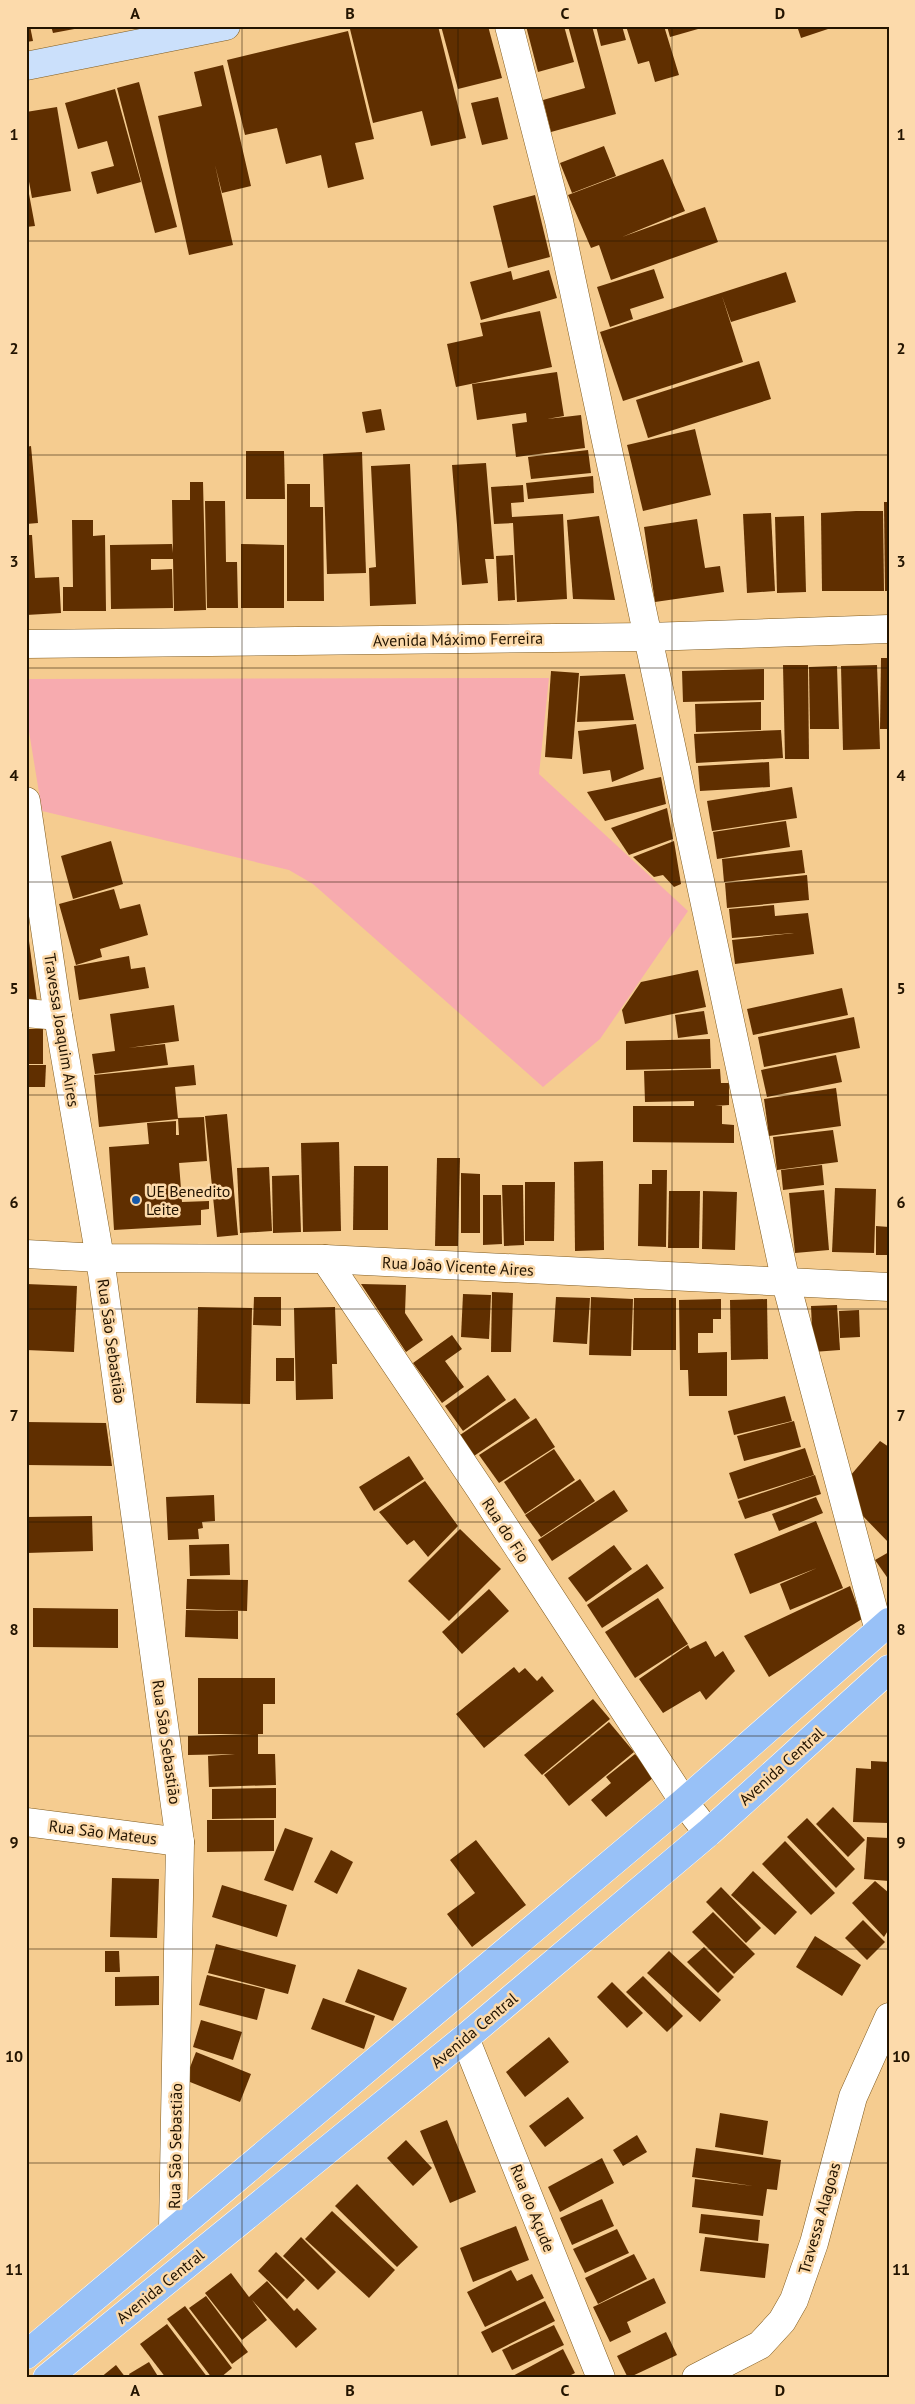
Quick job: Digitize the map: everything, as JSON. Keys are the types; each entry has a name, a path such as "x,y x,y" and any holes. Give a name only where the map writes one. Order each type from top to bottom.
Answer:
{"main road":[{"path":"26,2355 684,1802 884,1627"},
{"name":"Avenida Central","path":"48,2378 465,2038 708,1833 889,1669"}],"street":[{"path":"509,26 559,221 786,1283 884,1627"},
{"path":"26,66 217,27"},
{"name":"Avenida Máximo Ferreira","path":"26,644 647,637 889,629"},
{"name":"Travessa Joaquim Aires","path":"26,802 58,1016 100,1258"},
{"path":"26,1013 58,1016"},
{"name":"Rua João Vicente Aires","path":"26,1254 100,1258 325,1259 889,1287"},
{"name":"Rua São Sebastião","path":"100,1258 180,1842 173,2230"},
{"name":"Rua do Fio","path":"325,1259 480,1490 684,1802 708,1833"},
{"name":"Rua São Mateus","path":"26,1822 180,1842"},
{"name":"Travessa Alagoas","path":"696,2378 760,2344 782,2321 794,2300 814,2243 853,2096 889,2017"},
{"name":"Rua do Açude","path":"465,2038 601,2378"}],"shaded area":[{"path":"549,678 539,774 688,911 600,1039 543,1087 313,884 289,870 42,811 26,713 26,679"}],"building":[{"path":"26,26 30,26 33,41 26,42"},
{"path":"51,26 84,26 85,27 53,33"},
{"path":"362,26 438,26 466,138 431,146 422,111 373,123 350,29"},
{"path":"441,26 488,26 502,78 458,89"},
{"path":"526,26 564,26 574,62 538,72"},
{"path":"568,26 592,26 616,114 551,132 543,100 585,88"},
{"path":"596,26 622,26 626,40 601,46"},
{"path":"626,26 664,26 679,75 655,82 649,61 638,64"},
{"path":"667,26 697,26 698,29 670,37"},
{"path":"797,26 827,26 828,29 801,38"},
{"path":"348,31 374,139 355,143 364,179 328,188 321,155 286,164 277,128 245,135 227,60"},
{"path":"223,65 251,186 222,193 215,165 233,245 189,255 158,116 202,106 194,72"},
{"path":"139,82 177,227 155,233 117,88"},
{"path":"115,89 141,182 97,194 91,172 114,166 107,141 78,149 65,103"},
{"path":"498,97 508,139 482,145 471,103"},
{"path":"57,107 71,191 32,198 26,165 26,112"},
{"path":"604,146 616,176 572,193 560,163"},
{"path":"663,159 685,211 622,237 705,207 718,242 611,280 599,245 591,248 568,195"},
{"path":"26,178 35,226 26,227"},
{"path":"535,195 550,257 508,268 493,206"},
{"path":"654,269 664,298 630,309 633,319 610,327 597,287"},
{"path":"549,270 557,298 481,320 470,282 511,271 513,280"},
{"path":"786,272 796,302 731,322 722,296 743,362 623,401 600,332"},
{"path":"540,311 552,367 456,387 447,344 483,336 480,323"},
{"path":"759,361 771,399 648,438 636,400"},
{"path":"557,372 564,416 547,419 581,415 585,448 516,457 512,424 527,422 526,413 477,420 472,384"},
{"path":"381,409 385,430 366,433 362,412"},
{"path":"695,429 711,495 643,511 627,445"},
{"path":"31,446 38,523 26,524 26,447"},
{"path":"588,450 591,473 531,479 528,457"},
{"path":"246,451 284,451 285,499 246,499"},
{"path":"362,452 366,573 327,574 323,454"},
{"path":"486,463 494,559 485,559 488,583 462,585 452,465"},
{"path":"410,464 416,604 370,606 369,568 376,567 371,466"},
{"path":"593,476 594,493 528,499 526,483"},
{"path":"190,482 203,482 206,610 174,611 173,559 151,559 151,570 172,569 173,608 111,609 110,545 172,544 173,553 172,500 190,500"},
{"path":"287,484 310,484 310,507 323,507 324,601 287,601"},
{"path":"523,485 524,502 511,503 512,517 563,514 567,599 517,602 513,523 494,524 491,487"},
{"path":"205,501 225,501 226,562 237,562 238,608 207,608"},
{"path":"884,502 889,502 889,591 885,591"},
{"path":"883,511 884,591 822,591 821,513"},
{"path":"771,513 775,591 747,593 743,514"},
{"path":"599,516 615,600 573,599 567,520"},
{"path":"804,516 806,592 777,593 775,517"},
{"path":"697,519 705,568 720,566 724,592 655,602 644,527"},
{"path":"72,520 93,520 93,536 105,535 106,611 63,611 63,587 73,587"},
{"path":"26,535 32,535 35,578 59,577 61,613 26,615"},
{"path":"241,544 284,545 284,608 241,608"},
{"path":"513,555 515,600 498,601 496,556"},
{"path":"881,658 889,658 889,729 880,729"},
{"path":"783,665 808,665 809,759 785,759"},
{"path":"877,665 880,749 843,750 841,666"},
{"path":"837,666 839,729 810,729 809,667"},
{"path":"764,669 764,700 683,702 682,671"},
{"path":"551,671 579,673 572,759 545,757"},
{"path":"625,674 634,720 577,722 580,676"},
{"path":"761,702 761,730 696,732 695,704"},
{"path":"636,724 644,769 612,782 610,770 583,774 578,731"},
{"path":"781,730 783,758 696,763 694,734"},
{"path":"769,762 770,787 700,791 698,766"},
{"path":"661,777 666,804 605,821 587,792"},
{"path":"792,787 797,818 712,831 707,801"},
{"path":"667,808 673,839 629,855 611,828"},
{"path":"786,821 790,847 717,859 713,832"},
{"path":"111,841 123,884 73,899 61,856"},
{"path":"674,841 681,884 674,887 663,875 654,877 633,857"},
{"path":"802,850 805,873 724,882 722,859"},
{"path":"807,875 809,900 727,908 725,883"},
{"path":"114,889 120,909 140,904 148,935 100,949 102,957 76,965 59,904"},
{"path":"774,905 775,916 808,913 814,954 735,964 732,940 794,933 732,938 729,909"},
{"path":"27,926 37,1001 26,1000"},
{"path":"129,956 131,969 145,967 149,988 79,1000 74,966"},
{"path":"698,970 706,1007 625,1024 622,1010 641,982"},
{"path":"842,988 848,1015 753,1035 747,1009"},
{"path":"174,1005 179,1041 128,1048 165,1044 168,1065 95,1074 92,1054 115,1051 110,1014"},
{"path":"704,1011 708,1034 678,1038 675,1015"},
{"path":"854,1017 860,1048 764,1067 758,1037"},
{"path":"26,1029 43,1029 43,1064 26,1064"},
{"path":"710,1039 711,1068 626,1070 626,1041"},
{"path":"836,1055 842,1082 767,1097 761,1070"},
{"path":"26,1065 46,1065 45,1087 26,1087"},
{"path":"194,1065 196,1085 175,1087 178,1119 99,1127 94,1075"},
{"path":"720,1069 721,1083 729,1083 729,1105 715,1106 722,1106 722,1124 734,1125 734,1143 633,1142 633,1106 694,1106 694,1101 645,1102 644,1071"},
{"path":"836,1088 841,1126 769,1136 764,1099"},
{"path":"227,1114 238,1235 217,1237 205,1116"},
{"path":"204,1117 207,1161 179,1163 182,1202 209,1201 209,1209 201,1210 201,1225 114,1230 109,1147 149,1144 147,1123 176,1121 176,1135 179,1135 178,1118"},
{"path":"833,1130 838,1162 777,1170 773,1137"},
{"path":"339,1142 341,1231 303,1232 301,1143"},
{"path":"437,1158 460,1158 458,1246 435,1246"},
{"path":"603,1161 604,1250 575,1251 574,1162"},
{"path":"822,1165 824,1185 783,1190 781,1170"},
{"path":"354,1166 388,1166 388,1230 353,1230"},
{"path":"269,1167 272,1231 240,1233 237,1168"},
{"path":"652,1170 667,1170 666,1247 638,1246 639,1184 652,1184"},
{"path":"461,1173 480,1174 480,1233 461,1233"},
{"path":"299,1175 301,1232 273,1233 272,1176"},
{"path":"525,1182 555,1182 554,1241 525,1241"},
{"path":"502,1185 523,1185 524,1245 504,1246"},
{"path":"835,1188 876,1189 874,1253 832,1252"},
{"path":"824,1190 829,1250 795,1253 789,1193"},
{"path":"669,1191 700,1191 699,1248 668,1248"},
{"path":"703,1191 737,1192 735,1250 702,1249"},
{"path":"483,1195 501,1195 502,1244 483,1245"},
{"path":"876,1226 889,1227 889,1255 876,1255"},
{"path":"26,1284 77,1286 74,1352 26,1350"},
{"path":"361,1284 406,1285 405,1313 423,1340 406,1352"},
{"path":"492,1292 513,1293 511,1352 491,1352"},
{"path":"463,1294 491,1295 489,1339 461,1337"},
{"path":"254,1297 281,1297 281,1326 253,1325"},
{"path":"556,1297 590,1298 587,1344 553,1342"},
{"path":"591,1297 633,1299 631,1356 589,1355"},
{"path":"634,1298 676,1298 676,1350 633,1350"},
{"path":"721,1299 721,1319 713,1319 713,1333 698,1333 698,1353 727,1352 727,1396 689,1396 688,1370 680,1370 679,1300"},
{"path":"767,1299 768,1359 731,1360 730,1300"},
{"path":"837,1305 840,1350 813,1352 811,1306"},
{"path":"198,1307 252,1308 250,1404 196,1403"},
{"path":"335,1307 337,1364 332,1364 333,1399 296,1400 294,1308"},
{"path":"859,1310 860,1337 840,1338 839,1311"},
{"path":"452,1335 462,1349 445,1361 464,1387 442,1403 413,1363"},
{"path":"276,1358 294,1358 294,1381 276,1381"},
{"path":"488,1375 506,1400 463,1431 445,1406"},
{"path":"785,1396 792,1421 734,1435 728,1411"},
{"path":"515,1398 530,1418 474,1456 460,1435"},
{"path":"536,1418 555,1447 499,1483 479,1455"},
{"path":"794,1421 801,1447 744,1461 737,1436"},
{"path":"26,1422 106,1423 112,1466 26,1465"},
{"path":"880,1441 889,1447 889,1543 859,1512 850,1476"},
{"path":"805,1448 814,1475 738,1499 729,1473"},
{"path":"554,1449 575,1480 525,1514 504,1482"},
{"path":"409,1456 424,1479 374,1511 359,1487"},
{"path":"815,1475 821,1494 745,1519 738,1501"},
{"path":"580,1479 595,1501 541,1537 525,1515"},
{"path":"425,1481 458,1526 428,1557 414,1540 407,1545 379,1512"},
{"path":"614,1490 628,1511 552,1561 538,1540"},
{"path":"214,1495 215,1521 202,1522 203,1528 198,1529 199,1539 168,1540 166,1497"},
{"path":"816,1497 823,1513 779,1531 772,1514"},
{"path":"92,1516 93,1551 26,1553 26,1517"},
{"path":"816,1521 843,1588 790,1610 780,1584 817,1568 750,1594 734,1554"},
{"path":"460,1529 501,1569 449,1621 408,1581"},
{"path":"229,1544 230,1575 190,1576 189,1545"},
{"path":"614,1545 632,1569 586,1602 568,1578"},
{"path":"889,1552 889,1580 875,1560"},
{"path":"647,1564 664,1588 602,1628 587,1605"},
{"path":"187,1579 248,1580 247,1611 186,1609"},
{"path":"850,1586 862,1619 769,1677 744,1636"},
{"path":"489,1589 509,1611 462,1654 442,1632"},
{"path":"658,1598 688,1644 635,1678 605,1632"},
{"path":"33,1608 118,1609 118,1648 33,1647"},
{"path":"186,1610 238,1611 238,1639 185,1637"},
{"path":"706,1641 715,1657 723,1651 735,1671 706,1700 700,1691 663,1713 639,1679 688,1645 690,1649"},
{"path":"514,1667 519,1673 525,1668 537,1681 542,1676 554,1691 484,1748 456,1714"},
{"path":"198,1678 275,1678 275,1704 263,1704 263,1734 258,1734 258,1754 275,1754 276,1785 209,1787 208,1756 235,1754 188,1755 188,1736 252,1734 198,1734"},
{"path":"593,1699 610,1719 542,1775 524,1755"},
{"path":"609,1722 634,1752 569,1806 544,1775"},
{"path":"635,1754 654,1777 606,1817 591,1800 611,1783 606,1777"},
{"path":"871,1761 889,1762 889,1823 853,1822 856,1768 871,1769"},
{"path":"276,1788 276,1818 212,1819 212,1789"},
{"path":"833,1807 865,1840 848,1857 816,1824"},
{"path":"807,1818 855,1869 836,1888 787,1837"},
{"path":"207,1820 274,1820 274,1851 207,1852"},
{"path":"285,1828 313,1838 293,1891 264,1880"},
{"path":"867,1837 889,1838 889,1881 864,1879"},
{"path":"476,1840 526,1905 472,1947 447,1914 475,1893 450,1860"},
{"path":"785,1841 835,1893 811,1915 762,1864"},
{"path":"331,1850 353,1862 337,1894 314,1882"},
{"path":"753,1871 797,1912 775,1935 731,1895"},
{"path":"112,1878 159,1879 157,1938 110,1937"},
{"path":"875,1881 889,1893 889,1929 884,1937 852,1903"},
{"path":"222,1885 287,1905 277,1937 212,1917"},
{"path":"721,1887 761,1928 746,1943 706,1902"},
{"path":"713,1912 755,1954 734,1974 692,1932"},
{"path":"863,1920 885,1942 867,1960 845,1938"},
{"path":"815,1936 861,1965 842,1996 796,1967"},
{"path":"216,1944 296,1965 288,1994 208,1973"},
{"path":"704,1947 734,1977 718,1993 687,1962"},
{"path":"105,1951 119,1951 120,1972 105,1972"},
{"path":"669,1951 721,2000 700,2022 647,1973"},
{"path":"358,1969 407,1988 393,2021 345,2002"},
{"path":"207,1975 265,1989 257,2020 199,2005"},
{"path":"159,1976 159,2005 115,2006 115,1977"},
{"path":"643,1976 683,2016 667,2032 626,1992"},
{"path":"612,1982 643,2013 627,2028 597,1997"},
{"path":"323,1998 375,2016 364,2049 311,2029"},
{"path":"201,2020 242,2032 233,2060 193,2047"},
{"path":"549,2037 569,2062 525,2097 506,2072"},
{"path":"196,2052 251,2074 240,2102 185,2080"},
{"path":"568,2097 584,2118 545,2147 529,2126"},
{"path":"720,2113 768,2121 763,2155 715,2147"},
{"path":"447,2120 476,2192 450,2203 420,2131"},
{"path":"637,2135 647,2152 623,2166 613,2150"},
{"path":"406,2140 432,2168 413,2186 387,2158"},
{"path":"696,2148 781,2160 777,2190 767,2189 763,2216 692,2207 695,2179 753,2186 692,2177"},
{"path":"602,2158 614,2183 560,2212 548,2187"},
{"path":"357,2184 418,2247 397,2267 335,2206"},
{"path":"602,2199 614,2226 572,2245 560,2218"},
{"path":"332,2211 395,2270 369,2298 305,2239"},
{"path":"701,2214 760,2220 758,2241 699,2233"},
{"path":"516,2226 529,2260 473,2282 460,2248"},
{"path":"617,2229 629,2253 585,2273 573,2249"},
{"path":"301,2237 336,2272 318,2290 283,2256"},
{"path":"705,2237 769,2244 765,2278 700,2271"},
{"path":"276,2252 305,2280 287,2299 258,2271"},
{"path":"634,2254 647,2279 598,2304 585,2278"},
{"path":"511,2270 517,2281 532,2274 544,2298 485,2327 467,2292"},
{"path":"231,2273 249,2297 267,2281 294,2311 297,2308 317,2329 296,2348 252,2300 267,2320 242,2340 205,2293"},
{"path":"654,2278 666,2303 627,2322 631,2332 610,2342 593,2307"},
{"path":"206,2296 248,2352 232,2364 189,2308"},
{"path":"545,2301 555,2321 492,2353 481,2332"},
{"path":"185,2306 232,2368 220,2378 212,2378 167,2319"},
{"path":"167,2324 208,2378 166,2378 140,2344"},
{"path":"554,2325 564,2345 512,2370 502,2350"},
{"path":"666,2332 677,2355 628,2378 617,2356"},
{"path":"563,2349 575,2373 565,2378 509,2378"},
{"path":"149,2362 159,2378 131,2378 129,2374"},
{"path":"116,2365 126,2378 100,2378"}],"place":[{"name":"UE Benedito Leite","path":"136,1200"}]}
